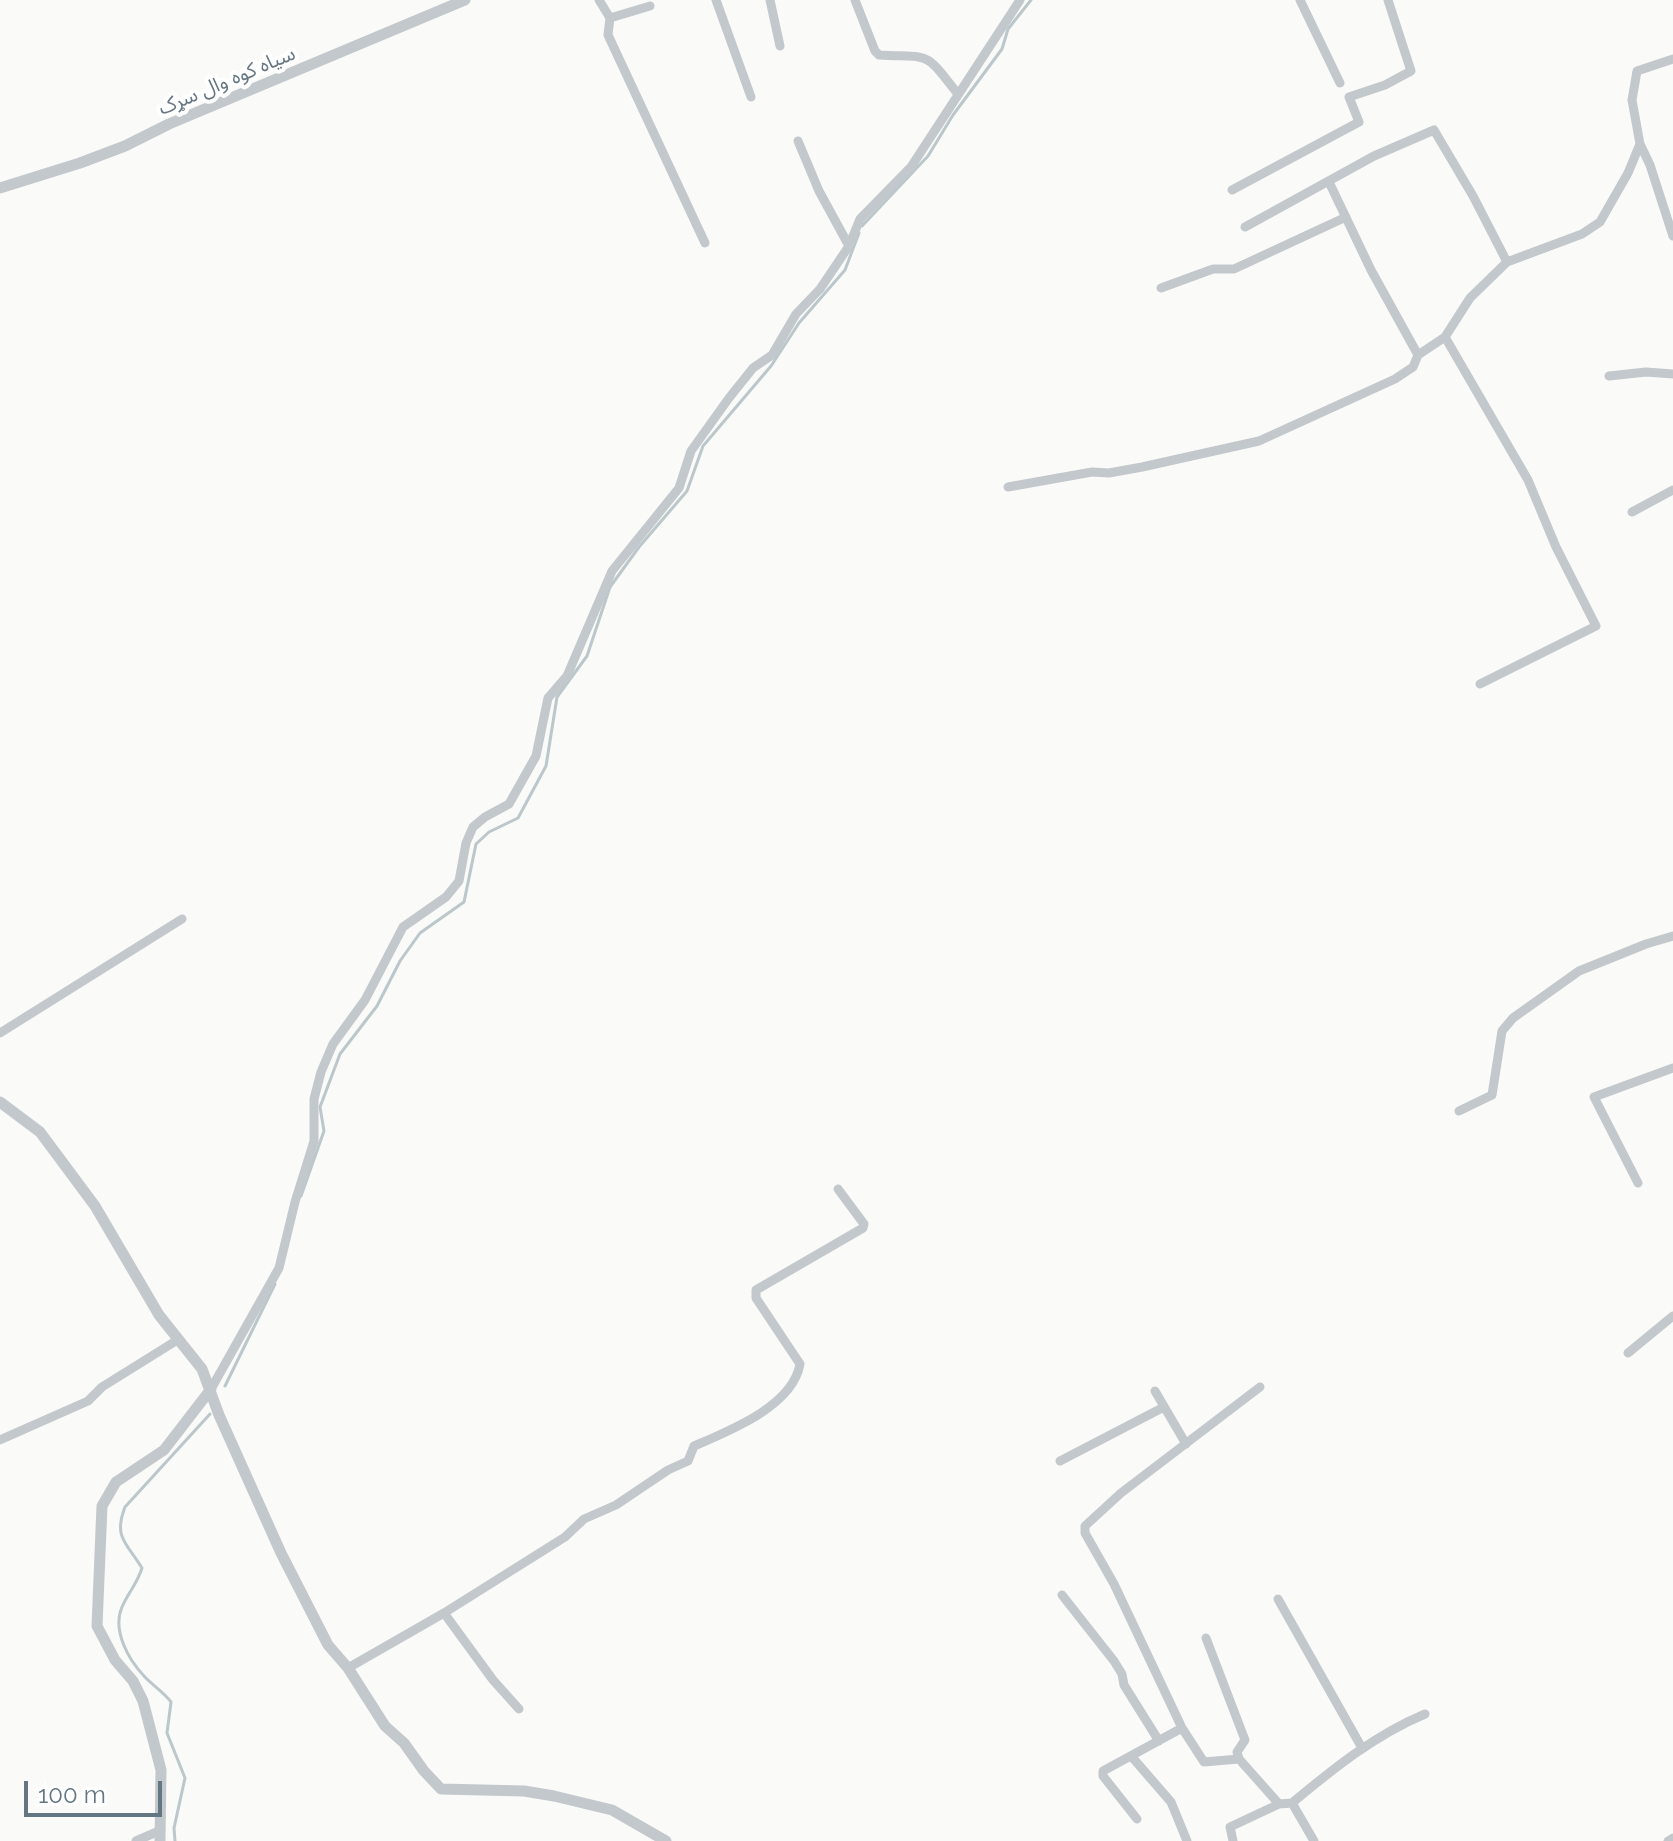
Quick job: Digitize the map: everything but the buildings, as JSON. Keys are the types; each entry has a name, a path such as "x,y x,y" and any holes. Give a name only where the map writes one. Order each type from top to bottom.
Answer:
{"street":[{"name":"سیاه کوه وال سړک","path":"0,188 125,146 169,124 465,0"},
{"path":"599,0 610,18 608,35 705,243"},
{"path":"716,0 751,97"},
{"path":"770,0 780,46"},
{"path":"855,0 879,55 914,54 926,57 957,93"},
{"path":"136,1841 160,1836 161,1770 143,1701 133,1681 115,1660 97,1626 102,1506 116,1482 164,1450 211,1389 279,1268 314,1141 314,1099 333,1044 365,1000 403,927 446,897 459,881 466,843 473,827 509,804 536,756 548,698 567,676 612,571 679,488 691,451 729,398 753,368 772,355 796,314 820,289 849,246 860,219 911,167 1020,0"},
{"path":"1300,0 1340,83"},
{"path":"1232,190 1359,122 1349,97 1385,85 1411,71 1388,0"},
{"path":"610,18 650,6"},
{"path":"1673,59 1637,71 1632,100 1640,144 1673,236"},
{"path":"1245,227 1340,173 1434,130 1507,262"},
{"path":"798,141 819,191 849,246"},
{"path":"1008,487 1092,472 1109,473 1142,467 1259,441 1395,379 1413,367 1418,355 1445,337 1470,298 1507,262 1582,234 1600,222 1628,173 1640,144"},
{"path":"1329,182 1371,270 1418,355"},
{"path":"1161,288 1213,269 1234,269 1346,217"},
{"path":"1445,337 1528,480 1556,547 1596,626 1480,684"},
{"path":"1609,376 1646,372 1673,374"},
{"path":"1632,512 1673,490"},
{"path":"0,1033 182,919"},
{"path":"1459,1111 1492,1095 1502,1031 1513,1018 1579,971 1673,936"},
{"path":"1638,1183 1594,1097 1673,1068"},
{"path":"0,1102 40,1132 95,1206 159,1315 202,1369 219,1415 281,1553 328,1645 348,1668 385,1726 404,1743 424,1771 441,1789 524,1791 612,1810 666,1841"},
{"path":"348,1668 444,1613 565,1537 584,1519 616,1505 668,1470 688,1461 694,1446 773,1407 790,1389 800,1364 756,1298 756,1290 863,1228 864,1224 838,1189"},
{"path":"1628,1353 1673,1316"},
{"path":"0,1440 88,1401 102,1387 179,1339"},
{"path":"1239,1759 1204,1762 1182,1728 1085,1526 1121,1493 1260,1387"},
{"path":"1155,1391 1186,1444"},
{"path":"1060,1461 1164,1407"},
{"path":"1062,1595 1114,1661 1124,1685 1159,1741"},
{"path":"1278,1599 1362,1748"},
{"path":"444,1613 493,1680 519,1709"},
{"path":"1206,1638 1245,1740 1237,1752 1239,1759 1279,1804"},
{"path":"1233,1841 1230,1827 1279,1804 1292,1803 1362,1748 1392,1728 1425,1714"},
{"path":"1137,1819 1103,1774 1105,1770 1182,1728"},
{"path":"1132,1757 1171,1802 1187,1841"},
{"path":"1292,1803 1314,1841"},
{"path":"1668,1841 1673,1838"}],"waterway":[{"path":"862,226 928,156 953,115 1002,49 1008,29 1031,0"},
{"path":"301,1196 324,1131 320,1107 340,1054 377,1006 400,961 420,933 464,902 476,844 489,832 518,818 546,766 557,697 587,656 610,587 639,547 687,491 703,446 771,366 799,323 845,270 859,233"},
{"path":"225,1386 275,1284"},
{"path":"175,1841 174,1828 185,1778 167,1733 171,1702 138,1669 127,1653 120,1634 119,1616 142,1568 123,1540 120,1526 125,1507 210,1414"}]}
